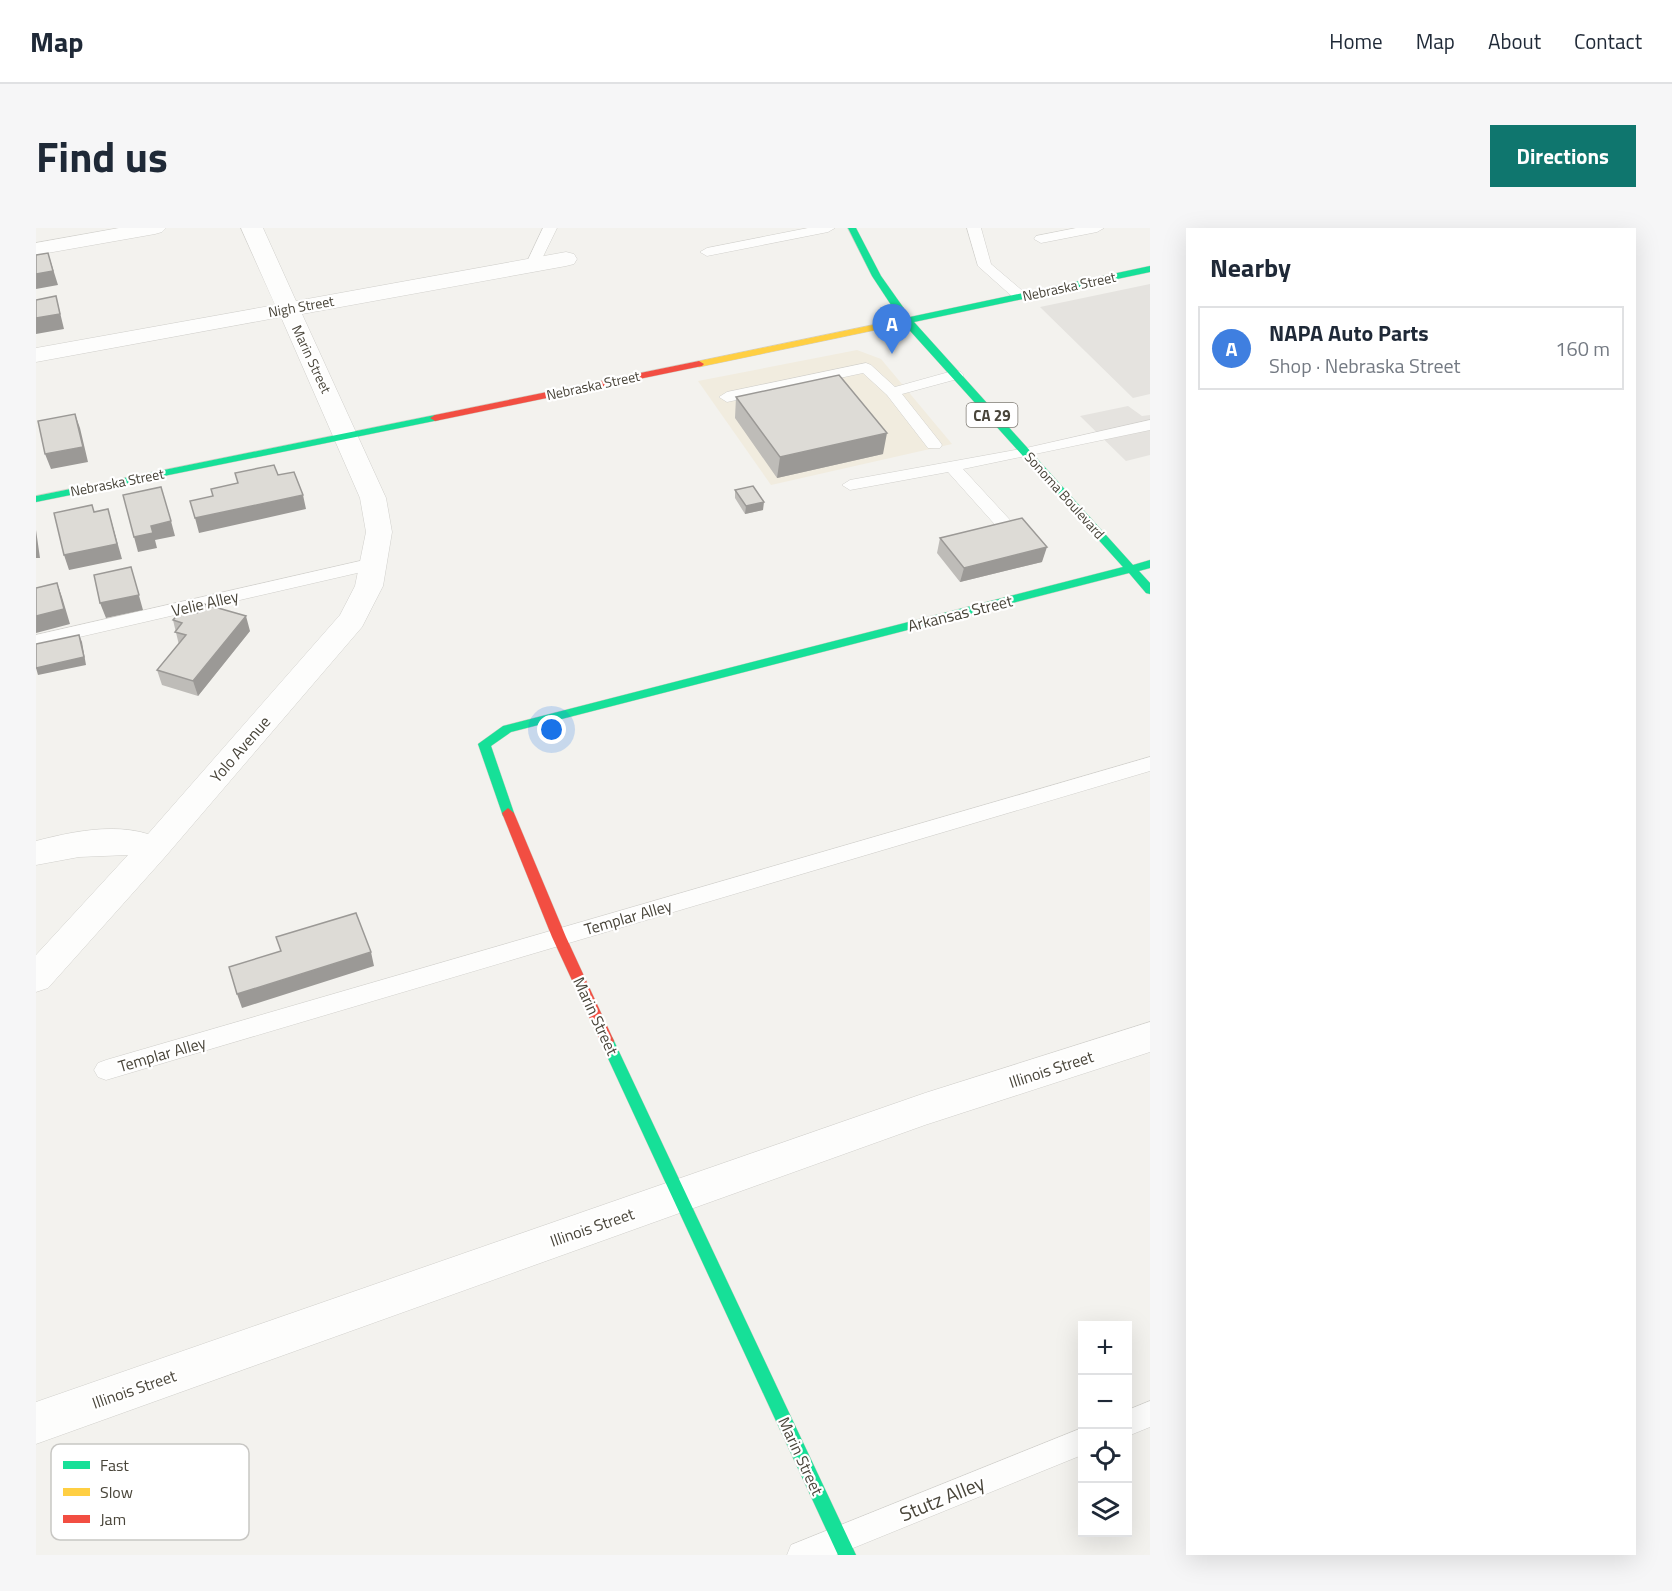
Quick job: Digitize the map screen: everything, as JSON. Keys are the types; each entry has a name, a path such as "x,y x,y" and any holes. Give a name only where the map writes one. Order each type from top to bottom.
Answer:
{"street":[{"path":"36,249 154,228"},
{"name":"Marin Street","path":"252,228 370,490"},
{"name":"Sonoma Boulevard","path":"852,228 860,249 883,287 908,321 1150,590"},
{"name":"Nigh Street","path":"36,355 566,258"},
{"name":"Nebraska Street","path":"36,499 908,321 1150,269"},
{"name":"Yolo Avenue","path":"36,978 154,848 352,620 369,586 379,532 370,490"},
{"name":"Arkansas Street","path":"771,662 1150,564"},
{"name":"Marin Street","path":"771,662 507,729 484,744 499,791 559,937 843,1547"},
{"path":"36,853 74,845 142,843 154,848"},
{"name":"Illinois Street","path":"36,1423 925,1109 1150,1037"}],"lane":[{"path":"533,264 550,228"},
{"path":"707,252 795,231 828,228"},
{"path":"974,228 985,266 1020,296"},
{"path":"1041,239 1097,228"},
{"path":"727,397 866,368 892,392 934,445"},
{"path":"892,392 956,375"},
{"path":"850,485 1026,453 1150,425"},
{"path":"951,466 1004,524"},
{"name":"Velie Alley","path":"36,641 374,564"},
{"name":"Templar Alley","path":"106,1070 1150,764"},
{"path":"1132,1421 1150,1414"},
{"name":"Stutz Alley","path":"801,1555 843,1547 1078,1444"}],"shaded area":[{"path":"1150,284 1150,394 1133,398 1040,307"},
{"path":"857,350 881,359 952,444 771,485 698,381"},
{"path":"1128,406 1142,416 1150,415 1150,455 1126,461 1080,416"}],"building":[{"path":"48,253 53,271 36,274 36,255"},
{"path":"56,296 60,314 36,318 36,300"},
{"path":"839,375 887,433 780,457 736,397"},
{"path":"75,414 83,447 45,454 38,421"},
{"path":"274,465 278,475 294,472 303,495 195,518 190,501 213,496 211,489 238,483 235,473"},
{"path":"753,486 764,502 746,506 735,490"},
{"path":"161,487 171,521 151,526 153,533 134,537 123,495"},
{"path":"92,505 94,512 108,509 117,544 64,555 54,513"},
{"path":"1022,518 1047,547 964,568 940,538"},
{"path":"131,567 139,595 100,603 94,575"},
{"path":"57,583 64,609 36,616 36,588"},
{"path":"204,604 246,616 193,681 157,670 186,635 175,632 182,623 173,620 183,609 197,613"},
{"path":"79,635 84,657 36,668 36,644"},
{"path":"356,913 371,952 237,994 229,967 281,951 276,937"}],"traffic: fast":[{"path":"852,228 877,276 908,321 1150,590"},
{"path":"906,321 1150,269"},
{"path":"36,499 435,418"},
{"path":"508,813 484,744 507,729 1150,564"},
{"path":"607,1041 847,1555"}],"traffic: slow":[{"path":"699,364 906,321"}],"traffic: jam":[{"path":"435,418 699,364"},
{"path":"508,813 559,937 607,1041"}],"place":[{"name":"NAPA Auto Parts","path":"892,354"}]}
